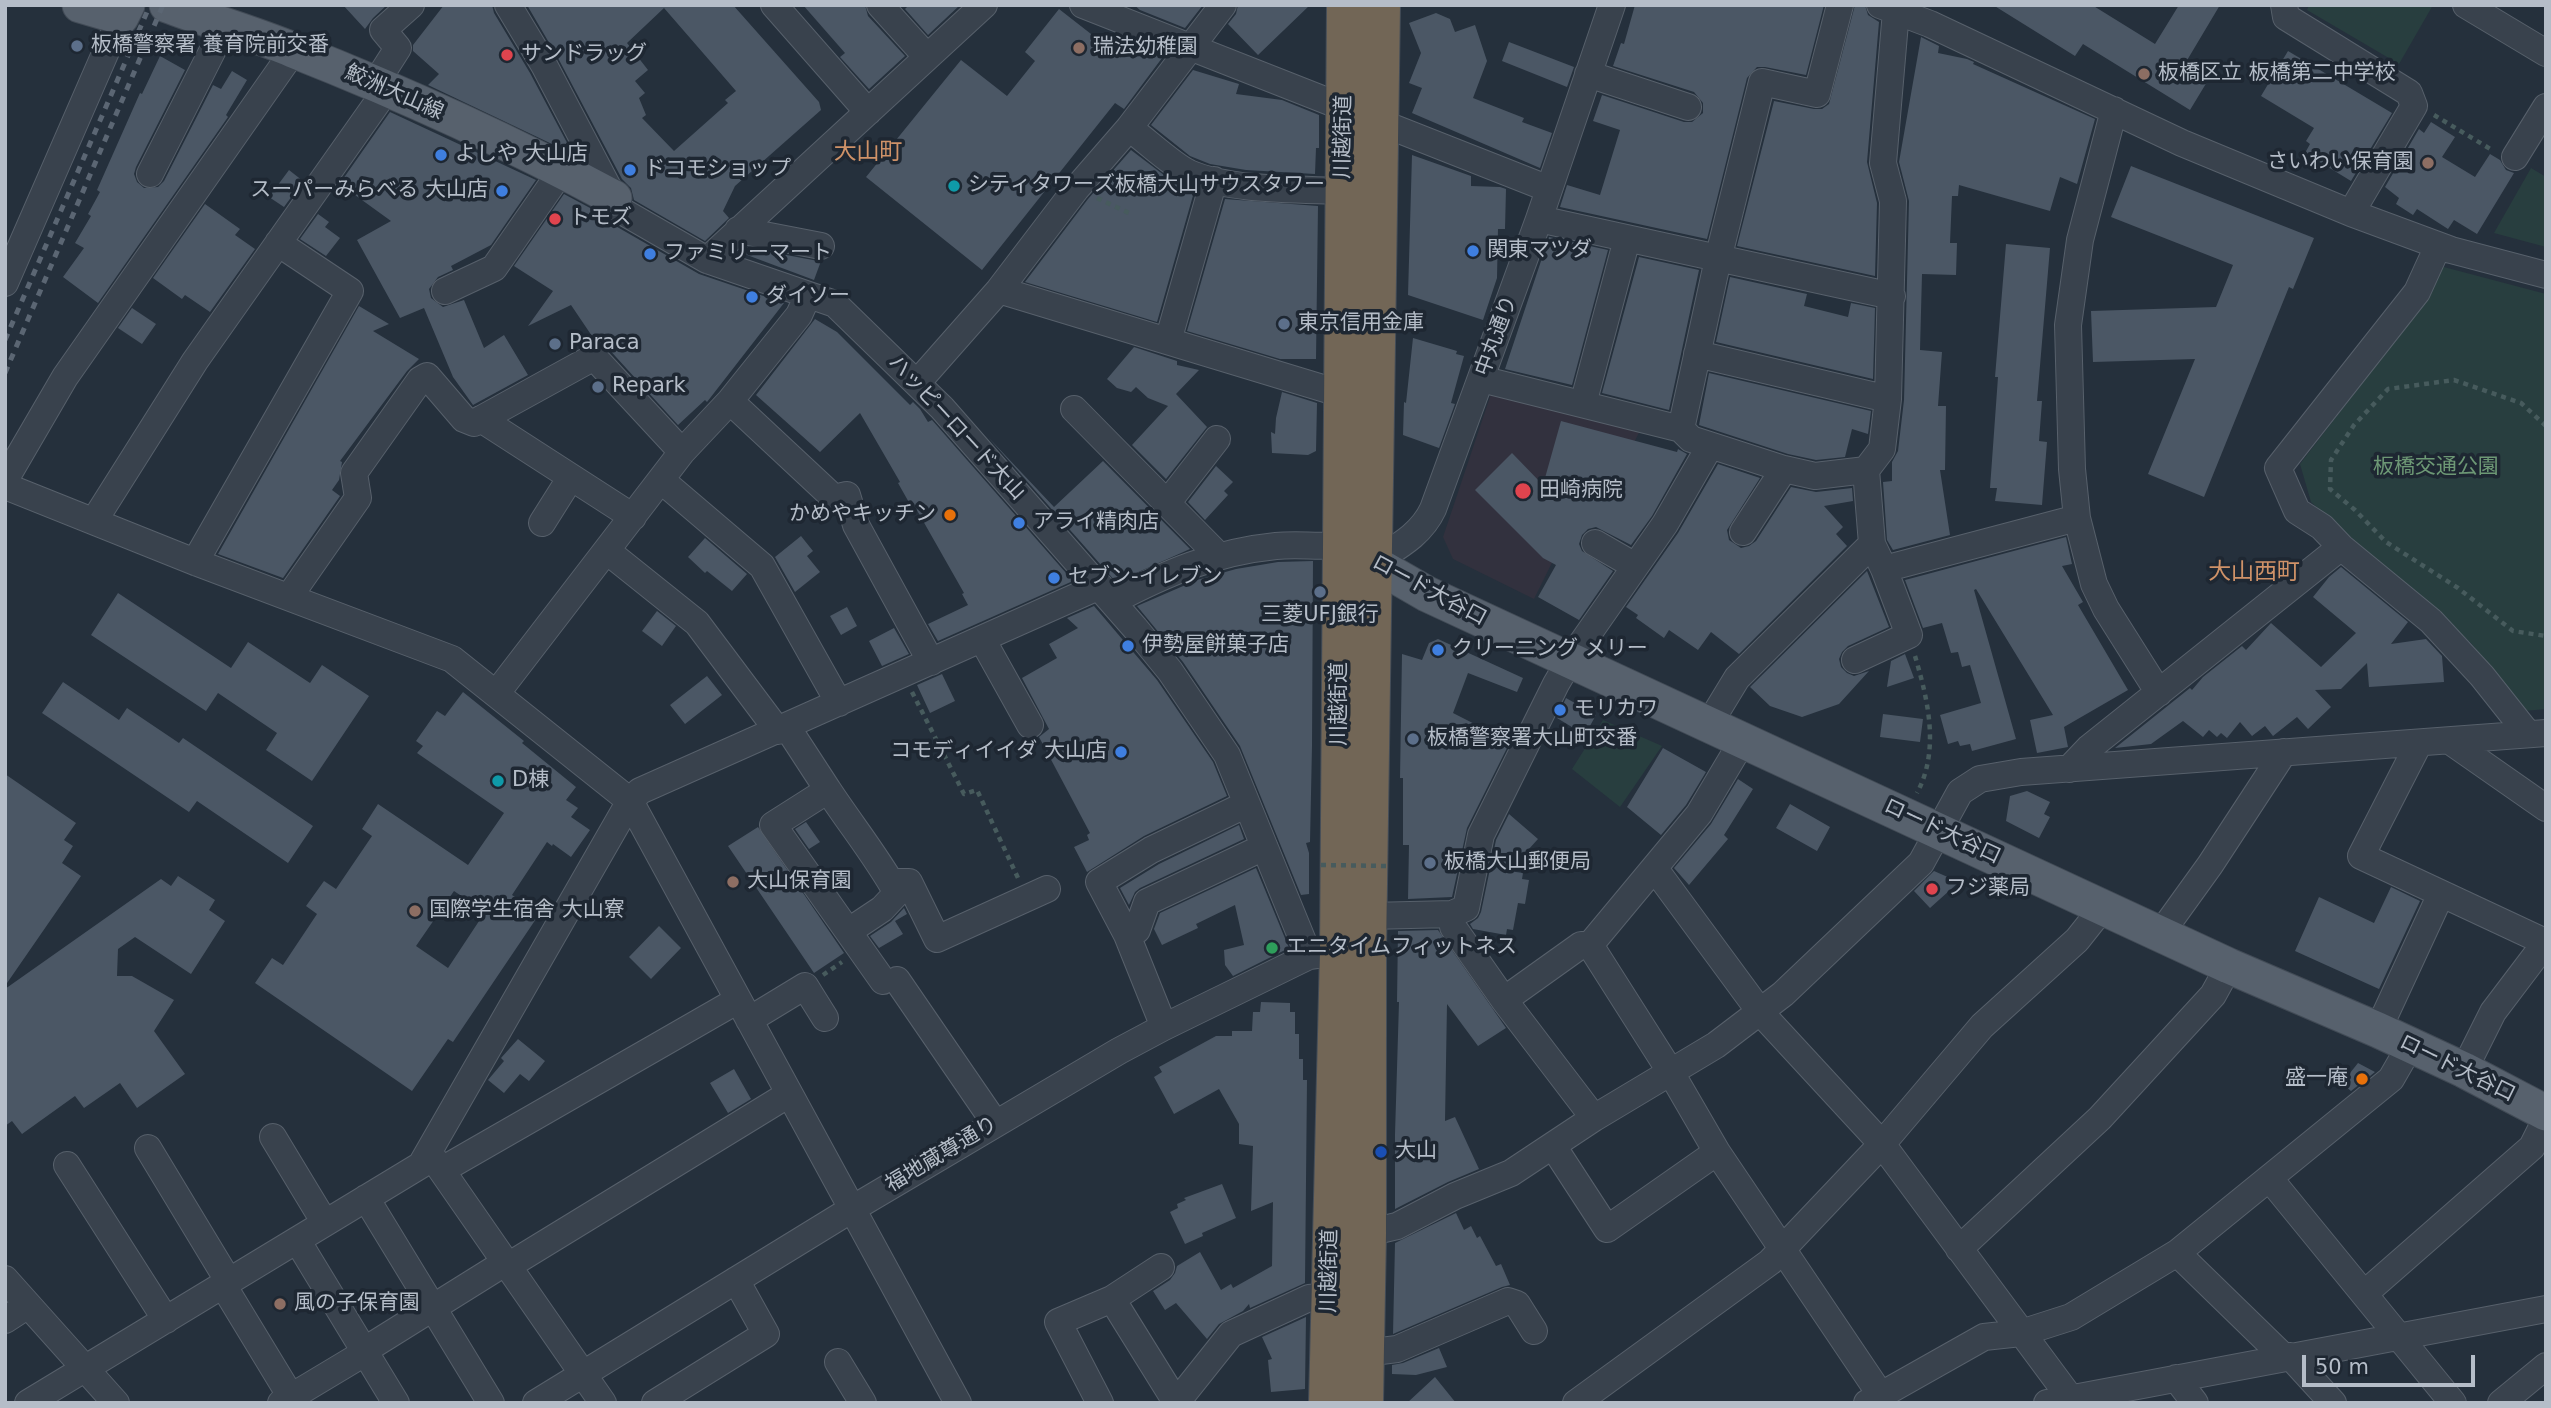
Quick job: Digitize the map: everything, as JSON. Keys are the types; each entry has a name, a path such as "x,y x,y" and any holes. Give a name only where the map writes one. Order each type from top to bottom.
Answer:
{"highway":[{"name":"川越街道","path":"1328,1403 1329,1296 1346,944 1357,554 1362,115 1346,5"},
{"name":"川越街道","path":"1357,554 1342,394 1344,191 1362,115 1381,5"},
{"name":"川越街道","path":"1346,944 1367,1233 1364,1403"}],"main road":[{"name":"鮫洲大山線","path":"180,8 294,50 381,87 562,170 614,198"},
{"name":"ロード大谷口","path":"1357,554 1420,591 2229,966 2465,1070 2546,1113"}],"street":[{"path":"94,522 195,360 278,243 381,87 398,48 383,30 411,5"},
{"name":"ハッピーロード大山","path":"508,5 544,65 620,211 707,260 835,304 948,414 1170,671 1227,755 1264,847 1346,944"},
{"path":"774,5 868,112"},
{"path":"880,5 927,57"},
{"path":"707,260 984,5"},
{"path":"1083,5 1549,190"},
{"path":"917,383 999,290 1076,189 1129,128 1223,5"},
{"name":"中丸通り","path":"1357,554 1417,533 1427,522 1539,219 1612,5"},
{"path":"1681,429 1718,259 1762,82 1817,94 1840,5"},
{"path":"2284,5 2286,17 2409,93 2414,106 2351,213"},
{"path":"2466,5 2546,53"},
{"path":"1855,660 1909,635 1872,544 1866,470 1882,449 1888,398 1893,201 1883,163 1888,8 1935,14 2114,110 2182,143 2351,213 2438,246 2546,275"},
{"path":"5,283 107,9"},
{"path":"150,174 226,24"},
{"path":"5,480 65,377 294,50"},
{"path":"1588,74 1688,107"},
{"path":"2515,157 2546,107"},
{"path":"2114,110 2080,240 2068,325 2071,468 2077,518 2094,584 2106,609 2159,693"},
{"path":"1129,128 1188,172 1214,180 1256,187 1344,191"},
{"path":"445,291 494,268 562,170"},
{"path":"1168,341 1214,180"},
{"path":"1539,219 1892,296"},
{"path":"738,230 821,246"},
{"path":"1583,404 1627,239"},
{"path":"195,562 350,290 278,243"},
{"path":"2438,246 2417,292 2278,468 2297,511 2322,527 2341,547 2431,621 2537,734"},
{"path":"999,290 1342,394"},
{"path":"496,694 682,452 730,401 799,315 808,295"},
{"path":"1697,354 1888,398"},
{"path":"289,597 358,498 354,473 420,380 427,376 464,419 474,423 594,357 682,452"},
{"path":"1481,379 1681,429 1691,439 1784,469 1815,476 1866,470"},
{"path":"730,401 834,498 846,495 856,525 931,662"},
{"path":"1074,409 1219,555"},
{"path":"481,419 633,516"},
{"path":"1168,502 1217,439"},
{"path":"1346,944 1466,908 1481,835 1570,660 1665,524 1710,446"},
{"path":"1743,532 1784,469"},
{"path":"542,523 571,477"},
{"path":"661,480 762,566 839,703"},
{"path":"5,486 195,562 452,659 631,801 958,1403"},
{"path":"1884,569 2077,518"},
{"path":"1595,543 1635,566"},
{"path":"1709,724 1737,678 1872,544"},
{"path":"435,1160 631,801 640,791 982,639 1219,555 1278,546 1357,554"},
{"path":"2069,769 2089,747 2341,547"},
{"path":"607,551 697,623 782,729 828,790 859,838 876,857 897,893 855,940"},
{"path":"982,639 1030,725"},
{"path":"1367,1233 1397,1226 1455,1196 1511,1173 1594,1118 1716,1045 1761,1013 1921,863 1959,792 1980,779 1996,775 2069,769 2537,734"},
{"path":"1504,1000 1581,945 1590,945 1699,814 1743,740"},
{"path":"2450,741 2546,808"},
{"path":"2419,743 2361,856 2545,942 2493,1012 2465,1070"},
{"path":"2161,933 2284,752"},
{"path":"828,790 773,825 855,940 890,981 995,1123"},
{"path":"1164,1027 1127,935 1098,882 1151,850 1247,804"},
{"path":"1127,935 1137,930 1147,902 1264,847"},
{"path":"1655,869 1761,1013 1882,1144 2021,1333 2064,1401 2546,1309"},
{"path":"891,882 909,882 937,939 1037,894"},
{"path":"2378,1030 2441,894"},
{"path":"1576,1403 1770,1262 1882,1144 1982,1026 2077,940 2104,906"},
{"path":"1452,914 1453,927 1504,1000 1594,1118"},
{"name":"福地蔵尊通り","path":"536,1403 995,1123 1164,1027 1346,944"},
{"path":"1590,945 1873,1399 1984,1337 2021,1333 2071,1317 2177,1253 2391,1079 2410,1046"},
{"path":"1959,1249 2100,1118 2213,995 2229,966"},
{"path":"28,1403 421,1165 744,1010 805,986 825,1018"},
{"path":"148,1147 226,1283 286,1400 434,1307 789,1094"},
{"path":"2364,1294 2532,1147 2546,1119"},
{"path":"273,1137 325,1223"},
{"path":"1553,1146 1607,1229 1717,1152"},
{"path":"435,1160 603,1403"},
{"path":"67,1165 166,1320"},
{"path":"2270,1179 2453,1403"},
{"path":"366,1198 491,1403"},
{"path":"298,1240 396,1403"},
{"path":"2177,1253 2333,1403"},
{"path":"1100,1403 1058,1322 1112,1299 1161,1267"},
{"path":"5,1279 116,1403"},
{"path":"655,1403 766,1334 736,1280"},
{"path":"1112,1299 1176,1402 1231,1334 1309,1298 1329,1296"},
{"path":"1365,1353 1396,1349 1508,1301 1517,1304 1534,1331"},
{"path":"5,1320 28,1305"},
{"path":"838,1362 863,1403"},
{"path":"2501,1403 2546,1366"},
{"path":"2176,1378 2195,1403"}],"path":[{"path":"2429,112 2512,162 2515,157"},
{"path":"1076,189 1131,214"},
{"path":"2546,426 2521,403 2454,380 2388,388 2354,425 2331,460 2330,489 2355,509 2386,542 2458,588 2513,631 2546,636"},
{"path":"1909,635 1928,702 1930,754 1924,780 1916,795"},
{"path":"903,675 964,794 977,790 1037,894"},
{"path":"1321,865 1388,866"},
{"path":"805,986 855,940"}],"shaded area":[{"name":"田崎病院","path":"1493,388 1643,425 1607,495 1589,488 1534,599 1453,559 1443,537"}],"green space":[{"path":"2309,5 2433,5 2399,64 2307,10"},
{"path":"2531,168 2546,177 2546,247 2494,233"},
{"name":"板橋交通公園","path":"2440,266 2546,294 2546,709 2524,711 2471,643 2392,577 2311,502 2300,464 2426,300"},
{"path":"1603,720 1662,746 1620,807 1572,769"}],"building":[{"path":"343,5 387,5 365,29"},
{"path":"444,5 492,5 573,154 428,85 439,74 413,51 413,45"},
{"path":"527,5 733,5 819,102 821,110 735,186 723,211 729,218 705,241 634,200 631,188 622,179","holes":["664,8 736,91 725,100 728,103 674,151 642,118 646,115 639,98 645,93 635,81 648,70 627,43"]},
{"path":"803,5 865,5 868,16 905,56 869,89 840,57 845,53"},
{"path":"909,5 960,5 928,35 905,9"},
{"path":"1134,5 1203,5 1185,28"},
{"path":"1238,5 1310,5 1258,55 1228,24 1236,14"},
{"path":"1635,5 1824,5 1806,75 1757,67 1747,78 1707,239 1560,207 1567,185 1600,195 1620,130 1593,121 1602,95 1684,122 1692,122 1703,113 1703,103 1694,92 1613,66 1621,43 1624,44"},
{"path":"1855,5 1865,5 1868,15 1879,22 1867,162 1877,203 1875,276 1737,246 1774,101 1814,109 1822,109 1829,104"},
{"path":"1993,5 2092,5 2155,44 2179,5 2220,5 2186,62 2210,77 2190,110 2083,44 2075,56"},
{"path":"1059,9 1118,55 1129,40 1165,54 1124,109 1115,103 982,270 866,177 961,60 1007,96 1035,61 1025,52"},
{"path":"1436,13 1450,19 1455,32 1475,25 1487,61 1473,98 1524,118 1522,122 1552,133 1540,168 1412,113 1422,88 1409,83 1421,53 1409,23"},
{"path":"1921,37 1939,46 1938,53 1967,59 2095,119 2077,184 2060,177 2050,211 1959,185 1958,196 1952,196 1950,243 1957,243 1956,275 1922,274 1920,350 1942,352 1938,406 1946,406 1945,470 1940,470 1950,535 1893,550 1887,540 1883,482 1892,481 1892,462 1898,451 1904,400 1909,201 1899,162"},
{"path":"1509,42 1574,67 1567,87 1502,61"},
{"path":"2288,51 2392,113 2351,181 2305,153 2310,144 2306,141 2314,128 2261,96"},
{"path":"160,56 185,70 136,167 134,174 137,182 144,188 158,187 164,181 213,85 221,89 232,71 247,80 226,115 228,117 98,303 63,277 84,248 75,243 91,216 88,214 100,192 97,190 140,93 142,94"},
{"path":"1193,70 1239,84 1236,94 1282,100 1319,115 1319,148 1316,148 1315,174 1246,170 1210,164 1190,156 1151,125"},
{"path":"390,112 536,180 491,245 451,266 453,270 438,277 429,289 431,298 443,307 464,300 484,348 504,335 528,375 473,405 453,377 424,308 400,318 357,240 391,221 355,195 357,189 343,179"},
{"path":"2431,122 2455,137 2442,157 2475,177 2490,154 2500,160 2506,170 2514,173 2477,234 2454,220 2448,229 2417,209 2413,215 2396,204 2399,198 2385,187 2419,129 2424,133"},
{"path":"1131,150 1173,182 1194,192 1157,322 1025,282 1088,199"},
{"path":"1412,155 1471,176 1471,186 1506,189 1505,229 1498,229 1497,278 1483,320 1408,295"},
{"path":"2131,166 2314,238 2293,289 2289,287 2204,497 2148,474 2195,359 2093,362 2091,311 2216,307 2233,265 2111,217"},
{"path":"289,170 303,181 284,207 269,197"},
{"path":"564,194 699,274 784,303 707,402 705,400 678,425 606,346 596,342 571,305 528,326 553,291 514,266"},
{"path":"1225,199 1318,206 1316,359 1280,359 1187,331"},
{"path":"205,204 240,229 235,235 255,249 210,312 185,295 182,299 153,278"},
{"path":"318,214 329,222 325,227 340,238 326,256 300,239"},
{"path":"1549,237 1608,250 1572,385 1505,369"},
{"path":"2006,244 2050,248 2037,401 2042,401 2039,441 2047,442 2042,505 1995,501 1997,488 1990,488 1998,377 1995,377"},
{"path":"744,247 821,261 814,280 739,252"},
{"path":"1639,257 1699,270 1669,410 1602,393"},
{"path":"1730,277 1807,294 1804,306 1848,317 1851,303 1875,308 1873,379 1716,342"},
{"path":"359,306 389,324 373,331 419,359 407,371 340,461 339,480 332,490 340,496 283,578 218,554"},
{"path":"132,308 156,324 142,344 118,328"},
{"path":"815,319 837,332 910,405 913,402 928,422 932,420 1073,581 938,641 928,624 968,605 962,594 964,593 914,505 911,506 860,413 820,452 756,395"},
{"path":"1413,338 1457,351 1456,354 1464,356 1451,403 1455,404 1439,448 1403,435 1404,402 1406,403"},
{"path":"1134,347 1177,361 1177,365 1199,370 1176,394 1207,427 1166,479 1132,445 1168,406 1148,398 1136,387 1131,392 1117,388 1107,379"},
{"path":"1709,373 1871,411 1868,434 1852,429 1845,457 1816,460 1788,454 1699,425"},
{"path":"1282,392 1317,403 1316,451 1308,455 1272,453 1271,432 1275,434"},
{"path":"1561,421 1677,452 1678,449 1687,454 1652,516 1631,545 1596,527 1588,529 1582,535 1579,544 1582,551 1613,571 1579,620 1538,597 1556,565 1543,558 1475,490 1512,453 1543,485"},
{"path":"988,437 1054,507 1103,461 1190,549 1116,582"},
{"path":"1718,464 1760,478 1727,530 1729,540 1741,548 1756,541 1791,487 1816,492 1852,488 1853,501 1824,506 1843,527 1836,534 1847,546 1739,654 1711,632 1698,650 1669,630 1664,638 1636,618 1638,615 1626,607 1678,533"},
{"path":"1216,466 1233,482 1224,491 1228,495 1205,520 1188,502"},
{"path":"801,536 813,551 807,556 820,572 795,592 775,557"},
{"path":"2066,537 2072,564 2062,566 2083,602 2078,605 2128,690 2064,727 2068,747 2037,753 2030,720 2053,715 1976,589 1974,590 2016,739 1972,751 1970,744 1960,746 1958,741 1948,744 1940,715 1981,703 1970,665 1962,667 1958,652 1951,653 1942,623 1923,628 1905,580"},
{"path":"705,538 747,574 732,591 707,571 705,573 688,557"},
{"path":"1313,561 1310,842 1306,843 1309,853 1309,894 1301,895 1240,746 1183,662 1137,606 1197,580 1236,569 1278,562"},
{"path":"2341,567 2408,622 2391,644 2426,639 2442,656 2444,682 2369,687 2367,663 2341,689 2315,690 2331,707 2308,729 2297,717 2273,736 2265,726 2252,736 2240,722 2227,738 2221,733 2217,737 2209,730 2203,737 2183,721 2151,744 2115,748 2190,688 2192,690 2203,677 2242,646 2246,650 2271,623 2321,667 2356,633 2313,597"},
{"path":"1867,571 1889,627 1848,646 1839,659 1841,667 1854,676 1869,671 1839,704 1802,717 1770,706 1750,687"},
{"path":"118,593 231,668 248,642 310,683 322,665 369,696 312,781 266,750 277,733 218,693 206,711 91,635"},
{"path":"1094,606 1157,680 1213,762 1227,796 1144,836 1087,872 1074,847 1089,840 1087,835 1090,833 1039,737 1049,729 1022,678 1057,658 1049,644 1078,628 1067,618"},
{"path":"847,607 857,626 841,635 830,616"},
{"path":"657,611 676,626 662,646 642,631"},
{"path":"894,628 909,654 882,666 869,641"},
{"path":"1438,639 1523,678 1517,692 1468,673 1453,713 1510,742 1467,828 1452,897 1408,899 1409,845 1403,845 1403,778 1400,778 1402,654 1422,660 1429,643"},
{"path":"1905,654 1914,678 1887,687 1891,661"},
{"path":"942,674 955,701 930,713 917,685"},
{"path":"707,676 722,695 685,724 670,705"},
{"path":"63,682 119,720 127,708 179,743 183,738 313,826 288,863 197,801 189,812 42,713"},
{"path":"463,692 576,787 566,800 578,808 571,817 590,830 571,857 547,842 512,895 540,913 453,1042 448,1039 412,1091 255,983 272,958 283,965 317,914 306,906 324,881 336,889 372,836 362,829 378,804 468,865 504,813 417,753 423,746 416,741 437,711 445,716","holes":["454,891 485,912 448,968 416,946"]},
{"path":"1566,698 1596,715 1585,735 1557,718"},
{"path":"1883,714 1923,719 1920,742 1880,737"},
{"path":"1663,748 1706,772 1686,805 1661,835 1627,807"},
{"path":"5,774 76,823 64,840 73,846 62,863 81,876 5,986"},
{"path":"1738,779 1753,789 1724,835 1728,839 1689,885 1674,868 1711,824"},
{"path":"2027,791 2050,802 2044,814 2050,817 2039,838 2006,821 2010,796"},
{"path":"1790,804 1830,827 1817,851 1776,828"},
{"path":"1509,814 1538,839 1509,871 1523,873 1522,879 1529,880 1525,904 1518,903 1513,930 1507,929 1506,935 1473,929 1470,924 1481,912 1496,840"},
{"path":"806,822 820,842 809,849 795,829"},
{"path":"1239,825 1244,839 1140,888 1129,905 1120,888 1159,864"},
{"path":"758,827 844,953 814,973 728,846"},
{"path":"1256,868 1289,948 1233,976 1225,965 1224,950 1244,945 1235,905 1196,924 1198,928 1162,945 1154,929 1160,913"},
{"path":"1934,871 1959,882 1930,908 1914,891"},
{"path":"178,876 215,900 209,910 225,921 191,974 135,937 118,949 117,976 132,976 174,1000 154,1031 185,1074 137,1108 120,1083 84,1108 75,1096 22,1134 12,1121 5,1126 5,989 161,879 171,886"},
{"path":"2391,887 2420,901 2379,989 2295,951 2319,897 2374,923"},
{"path":"904,908 907,914 895,921 903,934 879,948 870,936 891,922"},
{"path":"659,926 681,948 651,979 629,957"},
{"path":"1438,930 1506,1028 1478,1046 1447,1004 1445,1121 1455,1117 1479,1169 1395,1209 1398,931"},
{"path":"1261,1002 1290,1003 1290,1012 1295,1012 1295,1034 1299,1034 1299,1059 1303,1059 1303,1080 1307,1080 1305,1283 1250,1308 1249,1304 1243,1311 1219,1324 1207,1339 1176,1303 1165,1310 1153,1291 1170,1280 1177,1266 1200,1252 1221,1290 1231,1284 1233,1288 1272,1266 1273,1202 1251,1211 1253,1146 1239,1144 1239,1124 1219,1089 1174,1114 1154,1077 1162,1072 1159,1067 1216,1036 1232,1036 1232,1031 1252,1031 1253,1012 1260,1012"},
{"path":"518,1039 545,1061 529,1081 520,1074 504,1093 488,1080 504,1061 501,1058"},
{"path":"2358,1063 2375,1072 2351,1091 2345,1086"},
{"path":"734,1069 751,1099 728,1113 710,1083"},
{"path":"1222,1184 1236,1218 1185,1244 1170,1212 1178,1208 1177,1204 1186,1200 1184,1198"},
{"path":"1456,1213 1464,1230 1471,1226 1477,1238 1480,1236 1496,1266 1501,1264 1510,1285 1393,1334 1395,1243"},
{"path":"1306,1317 1305,1389 1271,1392 1268,1360 1272,1359 1262,1337"},
{"path":"1439,1348 1447,1367 1416,1375 1392,1374 1392,1365"},
{"path":"1435,1377 1456,1403 1407,1403"}],"railway":[{"path":"5,340 150,5"},
{"path":"5,373 163,5"}],"place":[{"name":"板橋警察署 養育院前交番","path":"77,46"},
{"name":"瑞法幼稚園","path":"1079,48"},
{"name":"サンドラッグ","path":"507,55"},
{"name":"板橋区立 板橋第二中学校","path":"2144,74"},
{"name":"よしや 大山店","path":"441,155"},
{"name":"さいわい保育園","path":"2428,163"},
{"name":"ドコモショップ","path":"630,170"},
{"name":"シティタワーズ板橋大山サウスタワー","path":"954,186"},
{"name":"スーパーみらべる 大山店","path":"502,191"},
{"name":"トモズ","path":"555,219"},
{"name":"関東マツダ","path":"1473,251"},
{"name":"ファミリーマート","path":"650,254"},
{"name":"ダイソー","path":"752,297"},
{"name":"東京信用金庫","path":"1284,324"},
{"name":"Paraca","path":"555,344"},
{"name":"Repark","path":"598,387"},
{"name":"田崎病院","path":"1523,491"},
{"name":"かめやキッチン","path":"950,515"},
{"name":"アライ精肉店","path":"1019,523"},
{"name":"セブン-イレブン","path":"1054,578"},
{"name":"三菱UFJ銀行","path":"1320,592"},
{"name":"伊勢屋餅菓子店","path":"1128,646"},
{"name":"クリーニング メリー","path":"1438,650"},
{"name":"モリカワ","path":"1560,710"},
{"name":"板橋警察署大山町交番","path":"1413,739"},
{"name":"コモディイイダ 大山店","path":"1121,752"},
{"name":"D棟","path":"498,781"},
{"name":"板橋大山郵便局","path":"1430,863"},
{"name":"大山保育園","path":"733,882"},
{"name":"フジ薬局","path":"1932,889"},
{"name":"国際学生宿舎 大山寮","path":"415,911"},
{"name":"エニタイムフィットネス","path":"1272,948"},
{"name":"盛一庵","path":"2362,1079"},
{"name":"大山","path":"1381,1152"},
{"name":"風の子保育園","path":"280,1304"}],"district":[{"name":"大山町","path":"868,153"},
{"name":"大山西町","path":"2254,573"}]}
